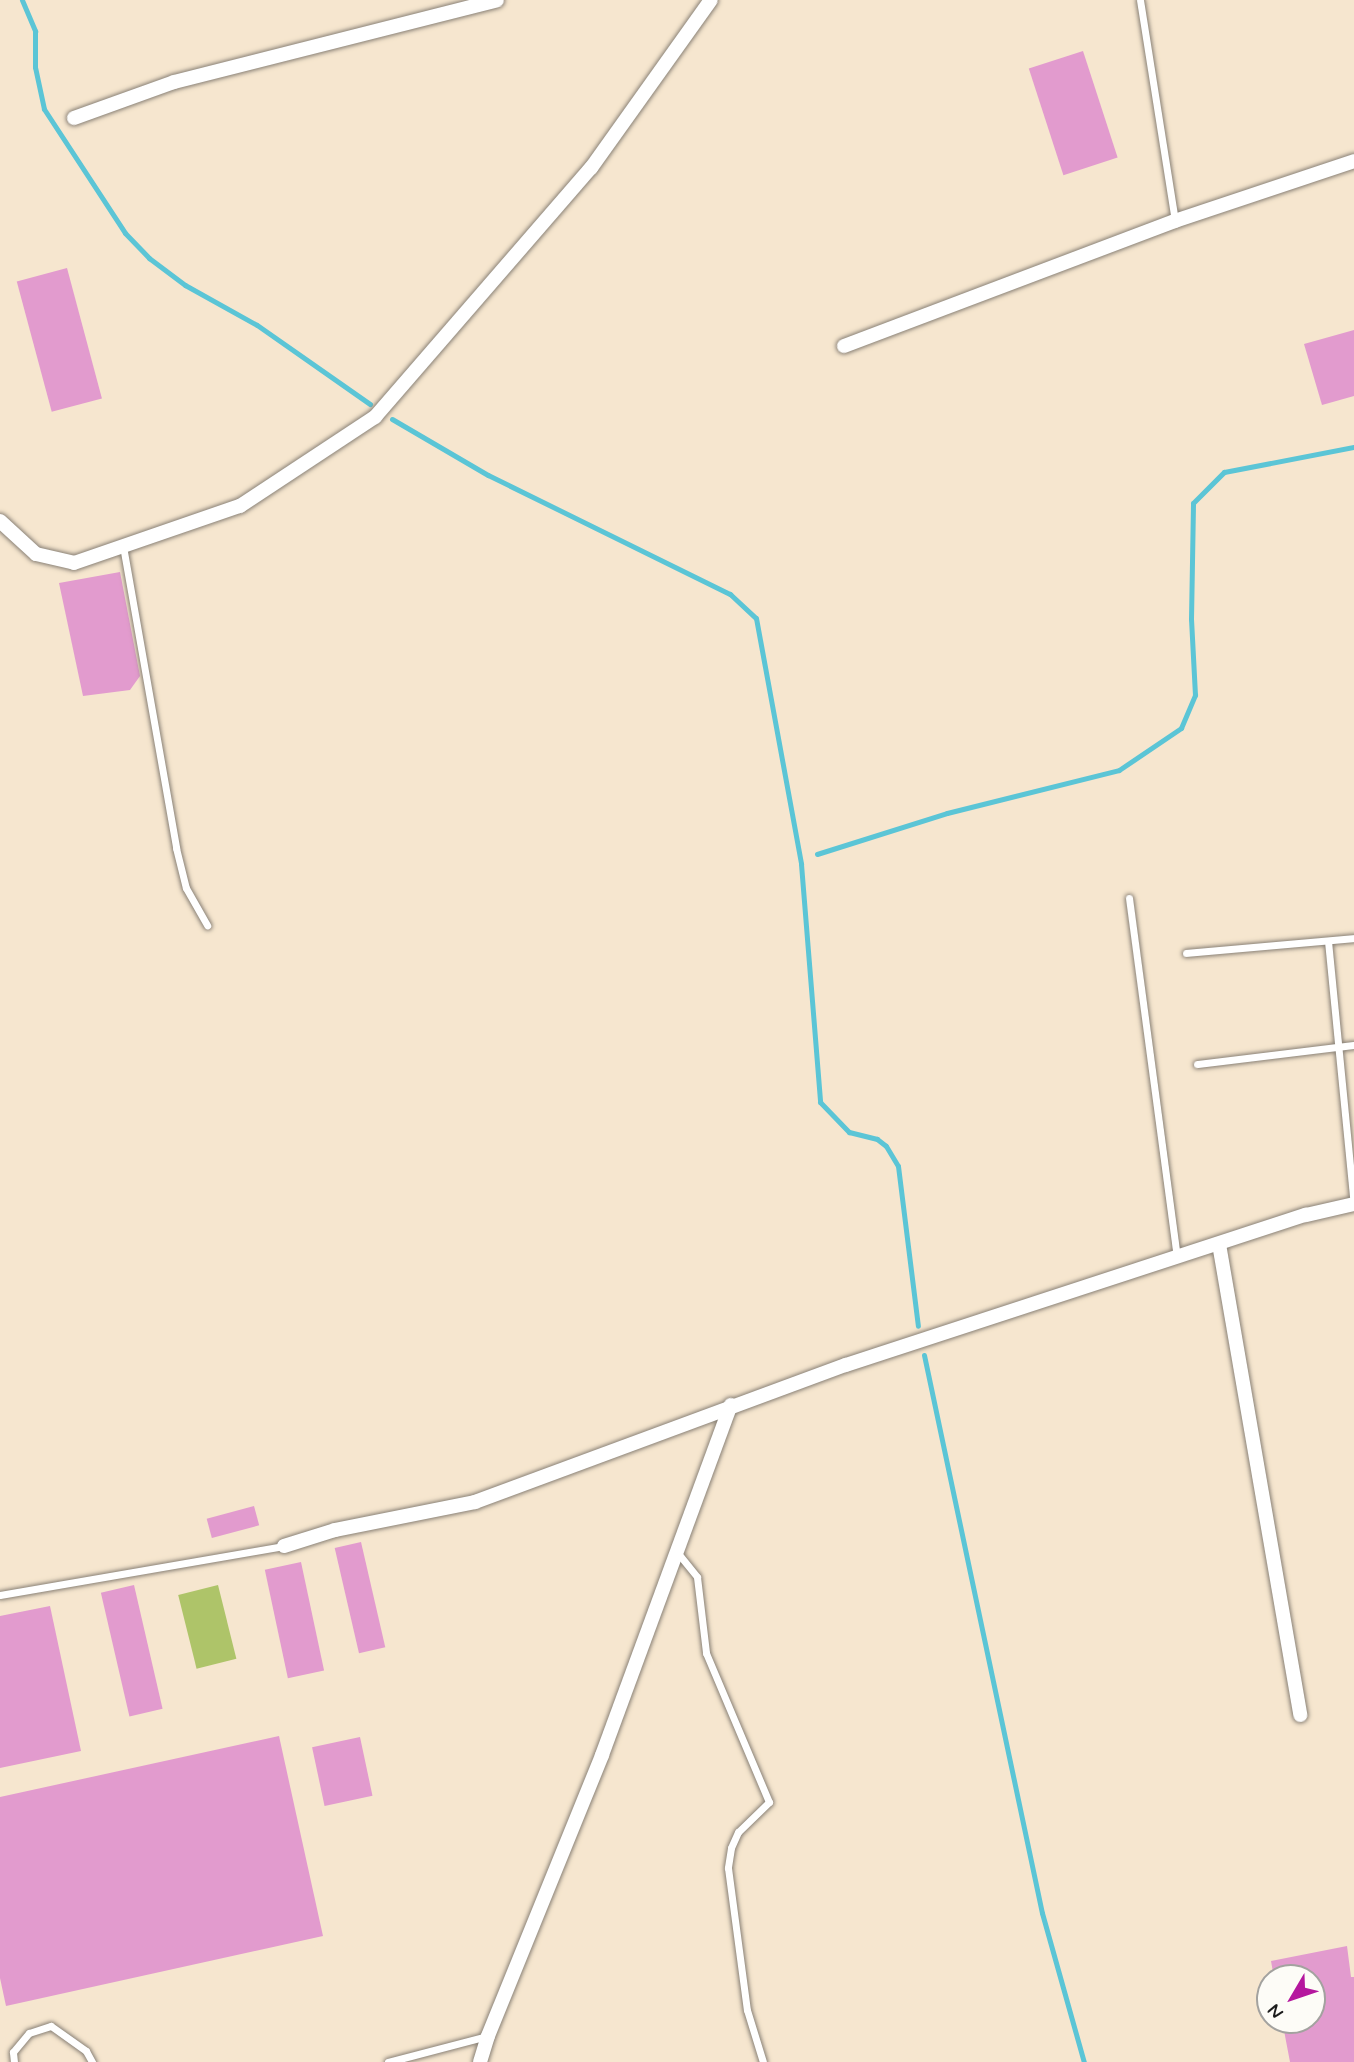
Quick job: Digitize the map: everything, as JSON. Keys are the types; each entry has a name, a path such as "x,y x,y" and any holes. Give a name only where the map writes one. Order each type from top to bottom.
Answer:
{"street":[{"path":"74,118 174,82 454,6 497,0"},
{"path":"0,521 36,554 74,563 240,506 375,417 591,168 712,0"},
{"path":"844,346 1175,220 1354,161"},
{"path":"284,1546 335,1530 475,1502 732,1405 1177,1257 1354,1204"},
{"path":"1219,1244 1300,1715"},
{"path":"480,2062 488,2036 602,1755 732,1405"}],"lane":[{"path":"1140,0 1175,220"},
{"path":"123,546 176,848 186,888 207,925"},
{"path":"1129,898 1177,1257"},
{"path":"1186,953 1354,938"},
{"path":"1328,941 1351,1149 1354,1204"},
{"path":"1197,1064 1354,1045"},
{"path":"0,1595 284,1546"},
{"path":"677,1552 698,1577 706,1653 769,1802 738,1832 731,1848 728,1868 747,2010 763,2062"},
{"path":"14,2062 13,2052 29,2033 51,2026 86,2051 92,2062"},
{"path":"388,2062 488,2036"}],"green space":[{"path":"218,1585 236,1659 197,1669 178,1595"}],"building":[{"path":"1083,51 1118,158 1063,175 1029,69"},
{"path":"67,268 102,398 52,412 17,281"},
{"path":"1354,330 1354,396 1322,405 1304,344"},
{"path":"120,572 140,676 130,690 83,696 59,583"},
{"path":"254,1506 259,1525 212,1538 207,1519"},
{"path":"361,1542 385,1647 359,1653 335,1548"},
{"path":"301,1562 324,1671 288,1678 265,1570"},
{"path":"134,1585 163,1709 129,1716 101,1593"},
{"path":"50,1606 81,1751 0,1768 0,1616"},
{"path":"279,1736 323,1936 6,2006 0,1978 0,1797"},
{"path":"360,1737 372,1796 325,1806 312,1747"},
{"path":"1347,1946 1351,1977 1354,1977 1354,2062 1290,2062 1285,2034 1326,2034 1326,1964 1272,1964 1271,1961"}],"waterway":[{"path":"22,0 35,31 35,67 44,109 125,233 149,258 185,285 257,325 370,404"},
{"path":"392,419 488,475 730,594 756,618 801,864 820,1102 849,1132 877,1139 886,1146 898,1166 918,1326"},
{"path":"817,854 947,813 1119,770 1181,728 1195,695 1191,619 1193,503 1224,472 1354,447"},
{"path":"924,1355 1042,1913 1084,2062"}]}
